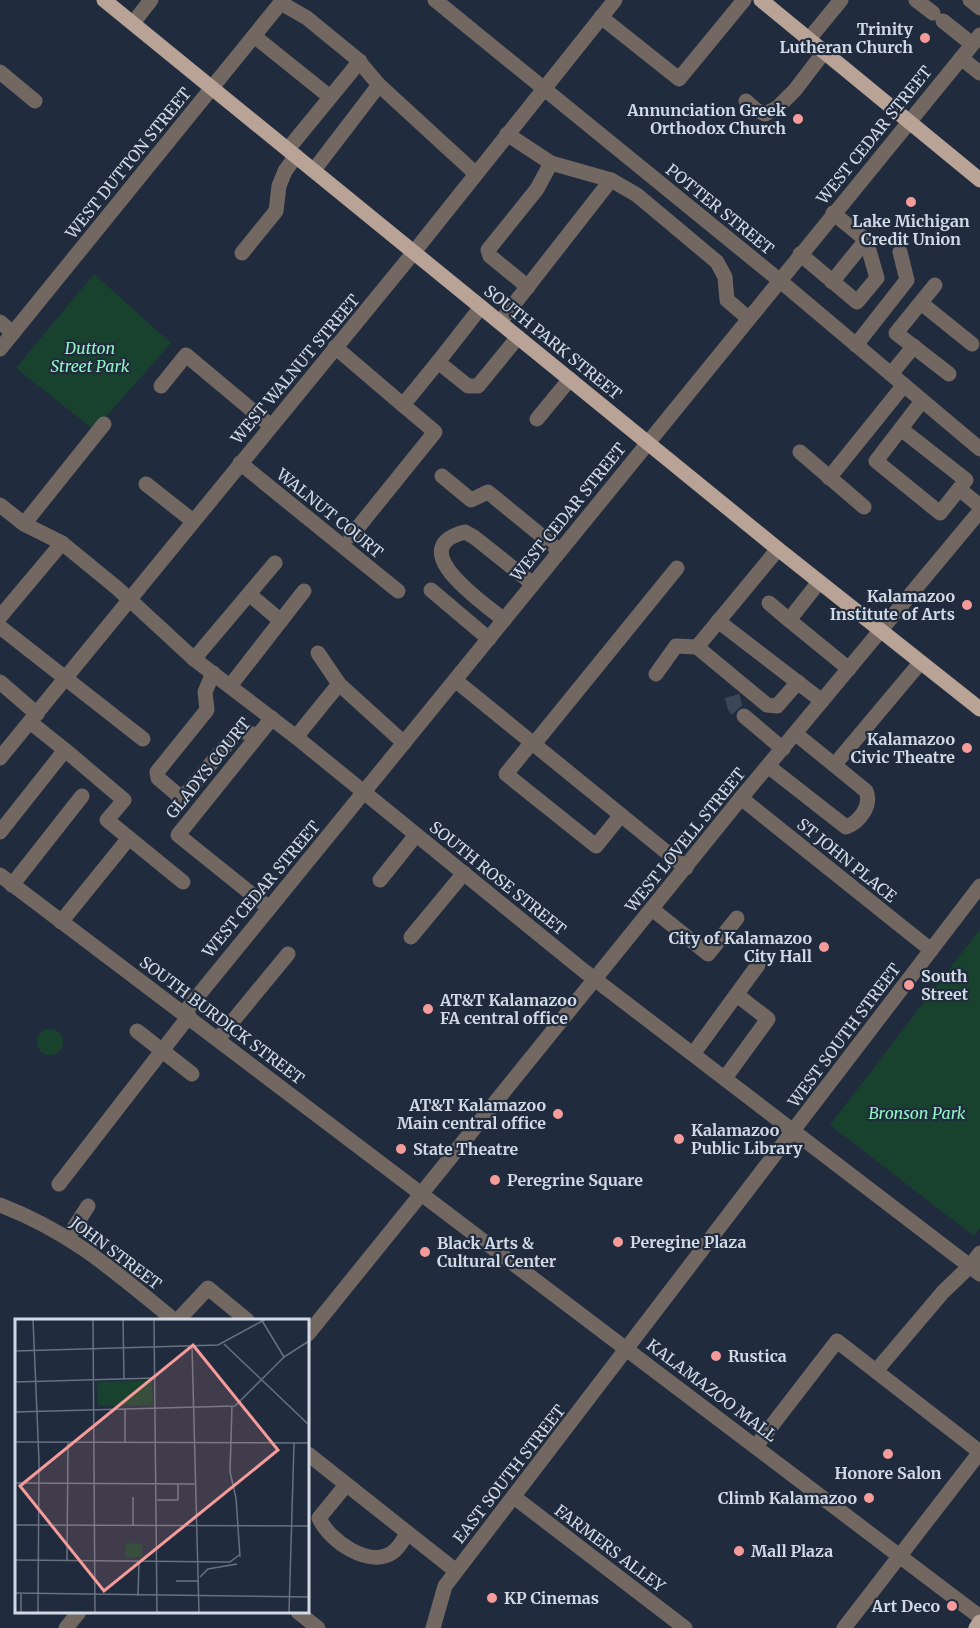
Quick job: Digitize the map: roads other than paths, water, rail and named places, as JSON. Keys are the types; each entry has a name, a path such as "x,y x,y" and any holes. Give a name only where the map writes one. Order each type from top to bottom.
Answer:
{"main road":[{"path":"761,0 980,180"},
{"name":"SOUTH PARK STREET","path":"109,1 133,23 778,549 980,709"},
{"path":"976,1628 980,1622"}],"street":[{"path":"133,23 151,0"},
{"name":"POTTER STREET","path":"435,0 779,280 980,449"},
{"name":"WEST WALNUT STREET","path":"3,749 33,718 129,601 414,252 615,0"},
{"path":"601,17 680,79 744,0"},
{"path":"809,39 841,0"},
{"path":"916,0 938,17 976,40"},
{"path":"970,0 980,8"},
{"path":"282,2 307,18 360,62 379,85 476,174"},
{"name":"WEST DUTTON STREET","path":"0,349 282,2"},
{"path":"254,36 330,97"},
{"name":"WEST CEDAR STREET","path":"59,1184 163,1052 186,1014 269,908 976,40"},
{"path":"746,101 765,114 777,108 824,52"},
{"path":"961,58 980,73"},
{"path":"242,253 276,211 279,186 292,152 330,97 360,62"},
{"path":"0,72 35,101"},
{"path":"314,170 379,85"},
{"path":"507,134 552,163 611,180 637,195 717,262 726,277 727,300 748,318"},
{"path":"528,287 490,256 488,250 537,189 552,163"},
{"path":"500,322 611,180"},
{"path":"800,254 857,302 878,278 866,240 834,213"},
{"path":"832,282 866,240"},
{"path":"856,345 907,280 900,252"},
{"path":"935,285 896,333 949,374"},
{"path":"921,303 972,344"},
{"path":"403,405 481,307"},
{"path":"0,322 13,333"},
{"path":"438,362 468,386 478,386 518,337"},
{"path":"891,375 914,346"},
{"path":"335,347 435,432 351,536"},
{"path":"161,386 186,355 270,426"},
{"path":"537,420 570,379"},
{"path":"829,478 904,385"},
{"path":"901,429 966,480 940,513 876,461 922,401"},
{"path":"24,524 104,424"},
{"path":"800,452 864,507"},
{"name":"WALNUT COURT","path":"240,463 398,591"},
{"path":"442,476 471,500 488,492 560,551"},
{"path":"146,484 193,521"},
{"path":"959,489 980,506"},
{"name":"SOUTH ROSE STREET","path":"3,513 62,543 194,659 296,737 596,980 975,1270"},
{"name":"WEST LOVELL STREET","path":"309,1333 741,798 880,631 977,521"},
{"path":"504,620 449,574 442,559 443,549 448,539 465,532 532,584"},
{"path":"0,617 62,543"},
{"path":"697,647 778,549"},
{"path":"194,659 274,563"},
{"path":"621,815 596,846 506,774 677,568"},
{"path":"789,620 819,582"},
{"path":"230,686 304,591"},
{"path":"431,591 489,639"},
{"path":"249,594 281,621"},
{"path":"769,603 849,669"},
{"path":"718,621 822,701"},
{"path":"0,627 143,739"},
{"path":"656,674 676,646 697,647 736,690 773,707 777,706 798,682"},
{"path":"318,652 339,684 404,743"},
{"path":"833,764 920,663"},
{"path":"213,673 205,692 207,710 157,772 158,778 179,796 185,795 238,731 258,735"},
{"path":"455,680 686,868"},
{"path":"0,682 65,750 124,800 107,820 183,882"},
{"path":"296,737 339,684"},
{"path":"744,717 783,749"},
{"name":"GLADYS COURT","path":"269,908 178,835 272,718"},
{"path":"768,766 846,828 852,825 868,805 866,790 796,734"},
{"path":"0,832 65,750"},
{"path":"6,880 82,796"},
{"name":"ST JOHN PLACE","path":"741,798 931,950"},
{"path":"380,880 416,835"},
{"path":"61,922 129,837"},
{"path":"411,937 464,873"},
{"name":"SOUTH BURDICK STREET","path":"6,880 422,1193"},
{"name":"WEST SOUTH STREET","path":"627,1348 980,886"},
{"path":"652,909 708,954 737,918"},
{"path":"218,1039 288,954"},
{"path":"693,1054 758,965"},
{"path":"725,1078 768,1019 737,995"},
{"path":"137,1031 192,1074"},
{"name":"KALAMAZOO MALL","path":"422,1193 980,1617"},
{"name":"JOHN STREET","path":"0,1205 36,1219 69,1237 175,1319"},
{"path":"69,1237 88,1206"},
{"path":"876,1371 943,1292 975,1270 980,1253"},
{"path":"177,1319 208,1288 246,1319"},
{"path":"756,1446 837,1341 980,1452 844,1628"},
{"name":"EAST SOUTH STREET","path":"433,1628 445,1586 627,1348"},
{"path":"309,1455 456,1571"},
{"path":"346,1485 319,1518 322,1525 344,1544 357,1554 377,1558 393,1552 408,1533"},
{"name":"FARMERS ALLEY","path":"514,1497 685,1628"},
{"path":"66,1628 77,1613"},
{"path":"300,1613 318,1628"}],"tunnel":[{"path":"732,696 735,707 744,716"}],"place":[{"name":"Trinity Lutheran Church","path":"925,38"},
{"name":"Annunciation Greek Orthodox Church","path":"798,119"},
{"name":"Lake Michigan Credit Union","path":"911,202"},
{"name":"Kalamazoo Institute of Arts","path":"967,605"},
{"name":"Kalamazoo Civic Theatre","path":"967,748"},
{"name":"City of Kalamazoo City Hall","path":"824,947"},
{"name":"South Street","path":"909,985"},
{"name":"AT&T Kalamazoo FA central office","path":"428,1009"},
{"name":"AT&T Kalamazoo Main central office","path":"558,1114"},
{"name":"Kalamazoo Public Library","path":"679,1139"},
{"name":"State Theatre","path":"401,1149"},
{"name":"Peregrine Square","path":"495,1180"},
{"name":"Peregine Plaza","path":"618,1242"},
{"name":"Black Arts & Cultural Center","path":"425,1252"},
{"name":"Rustica","path":"716,1356"},
{"name":"Honore Salon","path":"888,1454"},
{"name":"Climb Kalamazoo","path":"869,1498"},
{"name":"Mall Plaza","path":"739,1551"},
{"name":"KP Cinemas","path":"492,1598"},
{"name":"Art Deco","path":"952,1606"}],"park label":[{"name":"Dutton Street Park","path":"90,357"},
{"name":"Bronson Park","path":"917,1113"}]}
